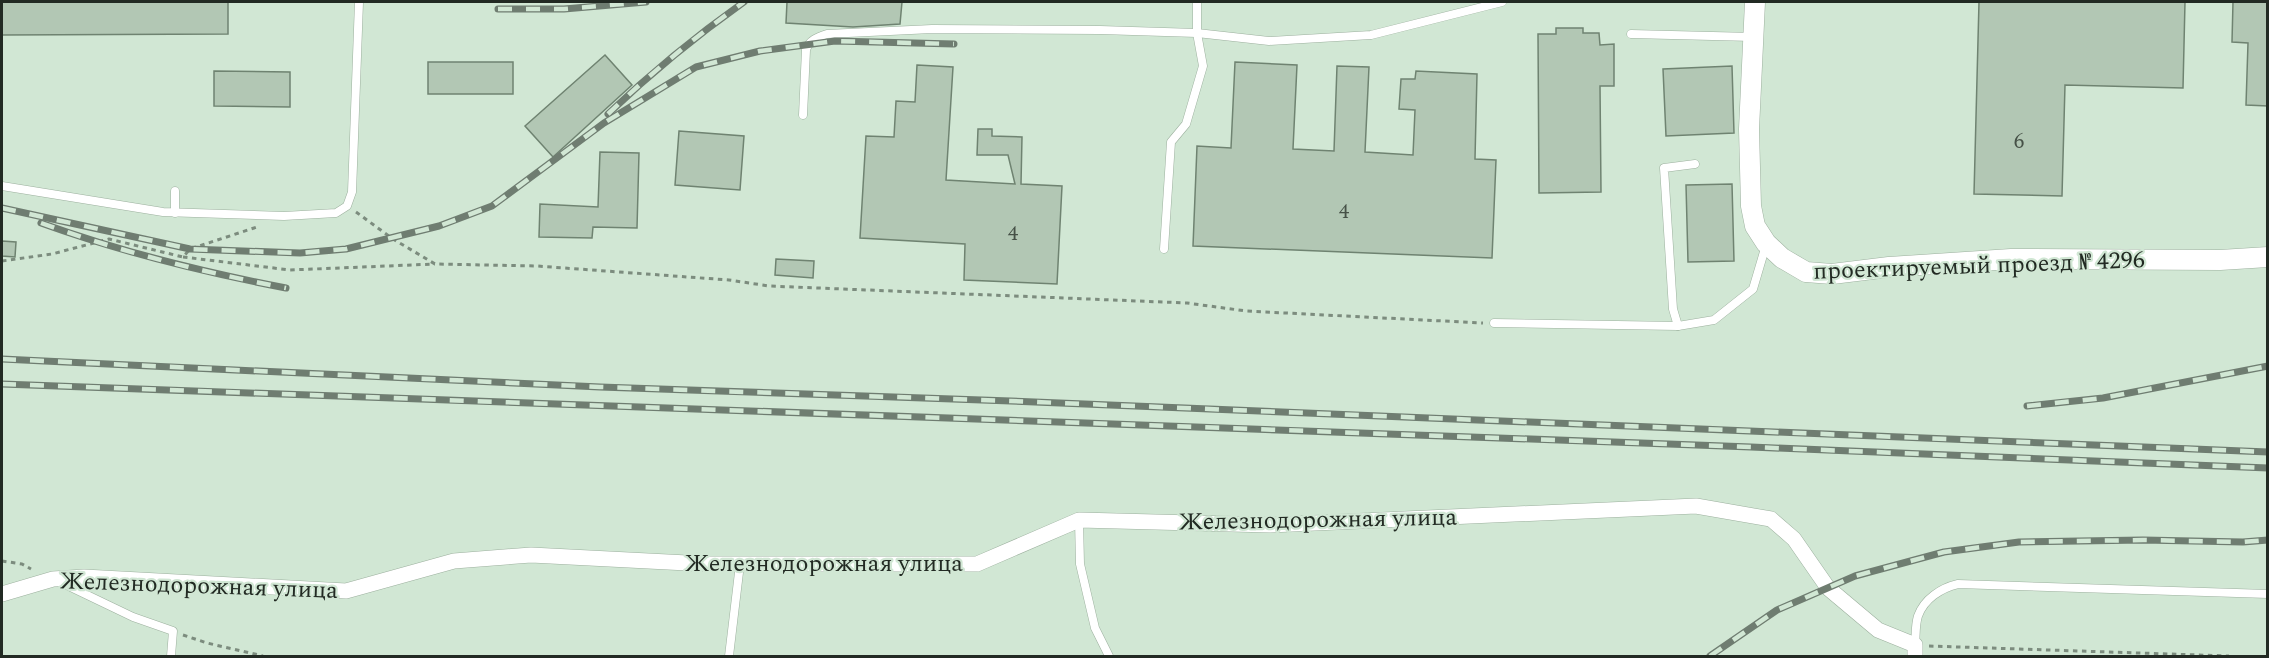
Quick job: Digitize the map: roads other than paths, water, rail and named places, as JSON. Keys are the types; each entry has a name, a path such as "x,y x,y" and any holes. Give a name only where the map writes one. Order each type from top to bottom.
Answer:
{"street":[{"name":"проектируемый проезд № 4296","path":"1755,2 1749,129 1751,206 1755,226 1766,243 1782,258 1806,272 1832,274 1889,267 2011,259 2220,260 2268,257"},
{"name":"Железнодорожная улица","path":"2,594 53,579 84,577 346,591 454,561 531,555 740,564 977,564 1079,520 1270,525 1696,506 1770,519 1794,539 1828,588 1878,630 1915,651"}],"lane":[{"path":"2,186 175,213 284,216 336,213 347,206 352,192 359,2"},
{"path":"1164,249 1171,142 1186,124 1203,66 1197,33 1197,2"},
{"path":"803,115 807,45 827,34 932,29 1100,30 1197,33 1269,41 1371,35 1502,2"},
{"path":"1631,33 1754,37"},
{"path":"1678,326 1673,309 1664,168 1695,165"},
{"path":"175,191 175,213"},
{"path":"1494,323 1678,326 1714,320 1753,289 1766,243"},
{"path":"1079,520 1080,564 1095,628 1109,657"},
{"path":"729,657 740,564"},
{"path":"53,579 133,617 173,631 171,657"},
{"path":"1915,651 1918,616 1929,598 1947,587 1958,584 2268,594"}],"railway":[{"path":"498,9 564,9 646,2"},
{"path":"608,114 674,55 744,2"},
{"path":"2,208 190,249 300,253 346,249 439,226 492,206 604,123 696,67 760,51 835,41 954,44"},
{"path":"41,223 162,260 286,288"},
{"path":"2,359 600,387 1011,401 2268,452"},
{"path":"2027,406 2103,398 2268,366"},
{"path":"2,384 1751,447 2268,468"},
{"path":"1710,656 1777,610 1855,576 1944,552 2019,542 2268,540"}]}
